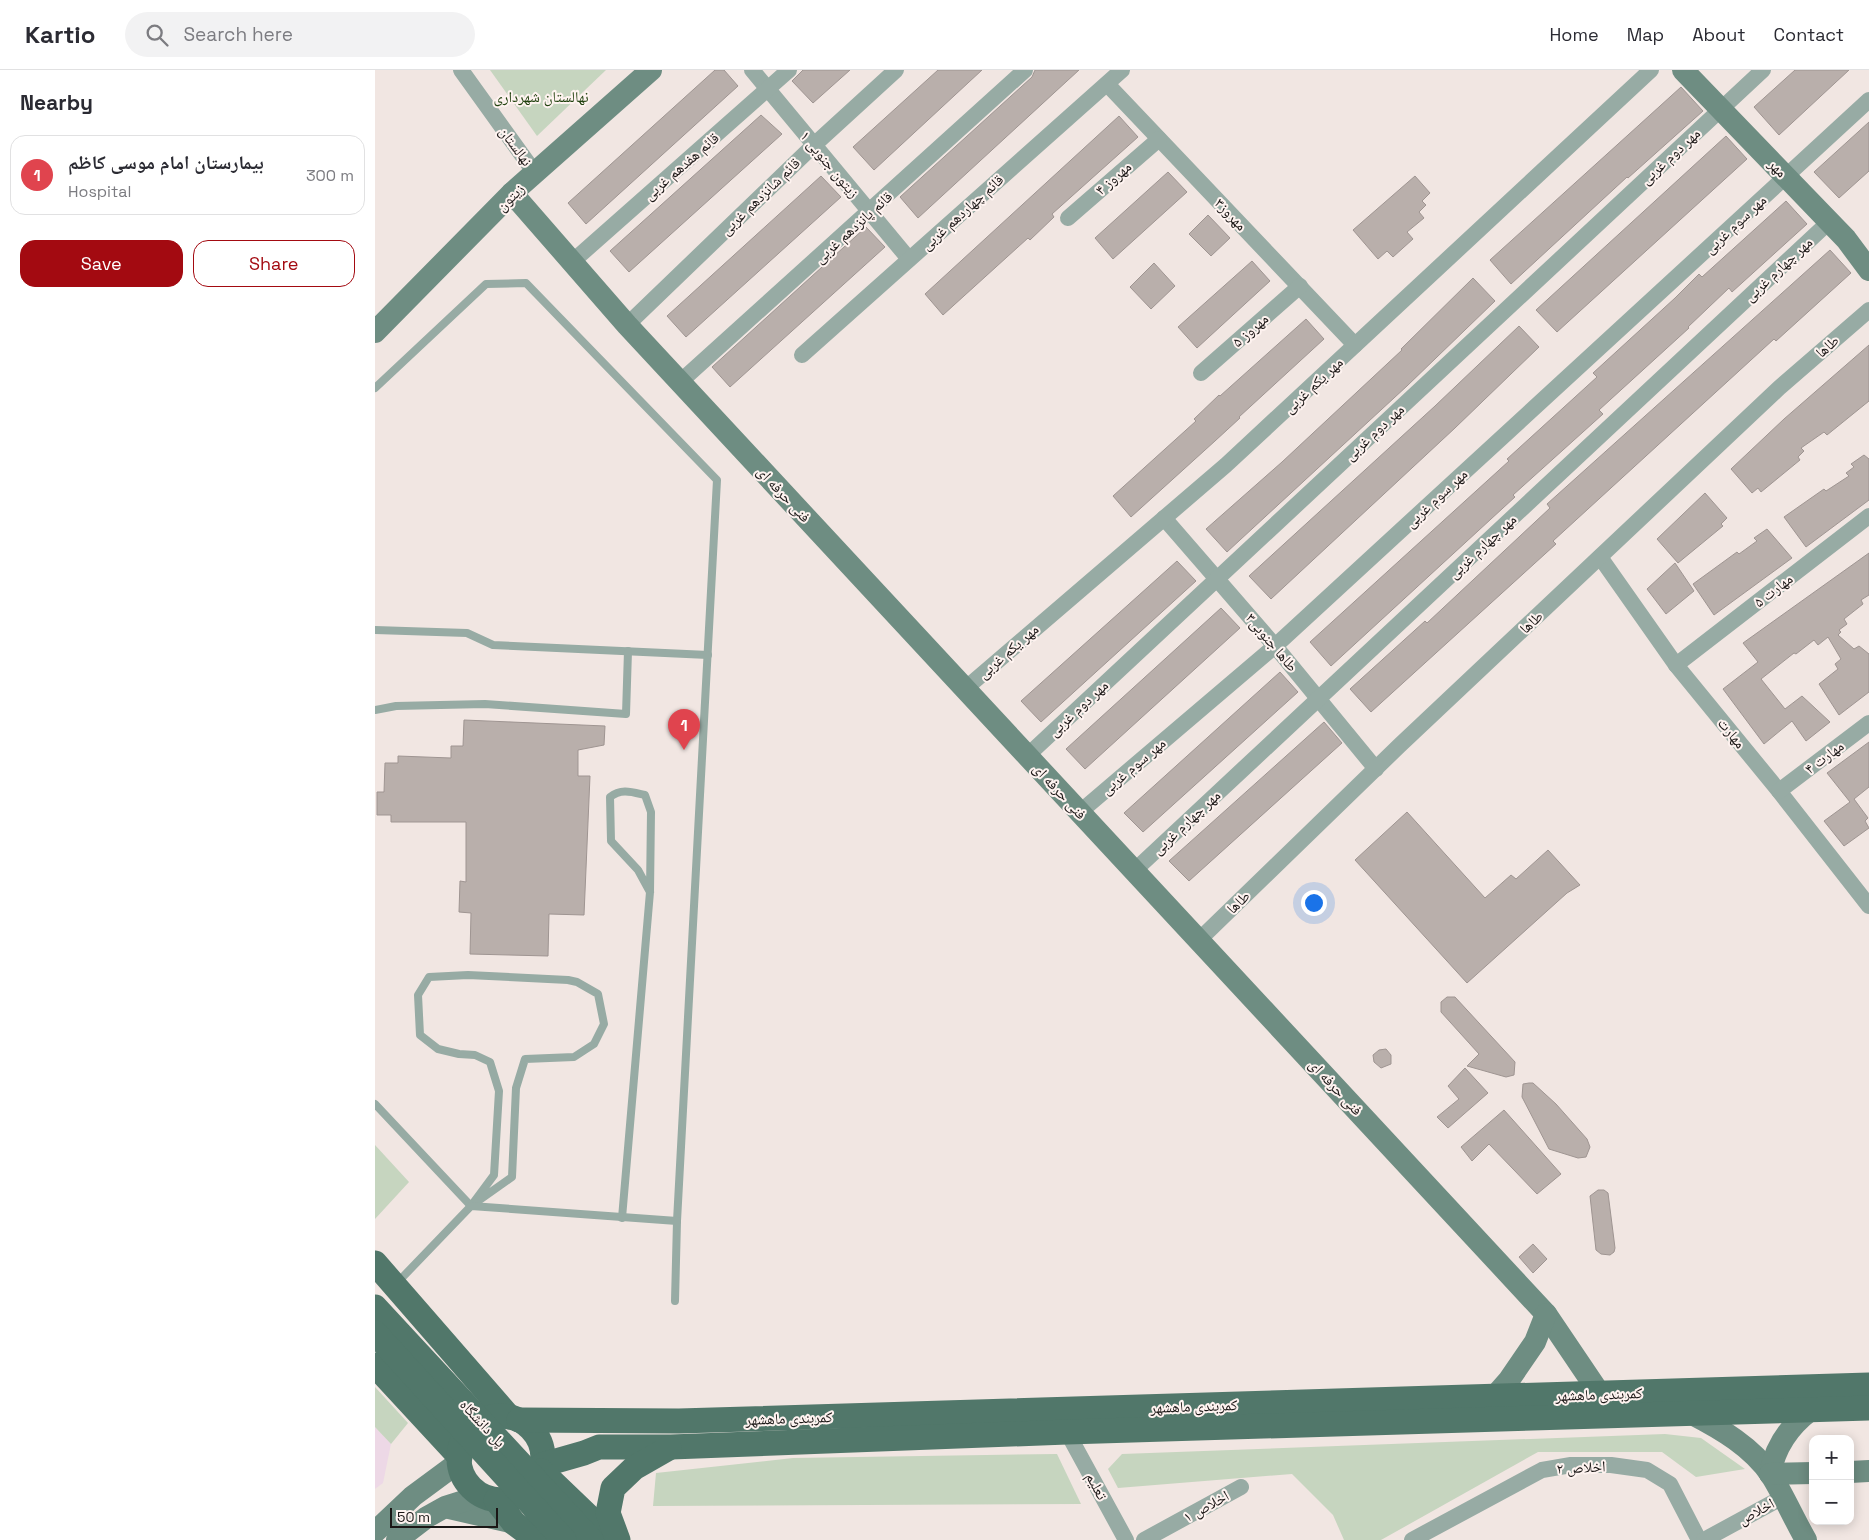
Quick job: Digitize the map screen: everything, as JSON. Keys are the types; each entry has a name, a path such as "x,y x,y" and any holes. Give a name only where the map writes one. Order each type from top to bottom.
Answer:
{"main road":[{"path":"375,1263 454,1354 514,1419 529,1427 537,1436 542,1447 542,1468 531,1487 515,1498 490,1498"},
{"name":"پل دانشگاه","path":"375,1307 591,1540"},
{"name":"پل دانشگاه","path":"375,1332 564,1540"},
{"path":"401,1393 422,1402 444,1395 457,1376 454,1354"},
{"path":"375,1365 459,1460"},
{"name":"کمربندی ماهشهر","path":"514,1419 689,1421 1869,1385"},
{"name":"کمربندی ماهشهر","path":"542,1468 599,1447 671,1447 1067,1432 1869,1408"},
{"path":"514,1419 492,1418 477,1424 469,1431 463,1441 459,1460 467,1483 475,1491 490,1498 514,1522 536,1538"},
{"path":"579,1421 576,1432 584,1453"},
{"path":"618,1540 608,1513 613,1488 634,1468 671,1447"},
{"path":"542,1468 613,1540"}],"street":[{"name":"نهالستان","path":"461,70 535,173"},
{"name":"زیتون","path":"375,332 513,193 651,70"},
{"name":"زیتون جنوبی ۱","path":"752,70 909,258"},
{"name":"قائم هفدهم غربی","path":"573,262 789,70"},
{"name":"قائم شانزدهم غربی","path":"627,325 814,144 896,70"},
{"name":"قائم پانزدهم غربی","path":"680,382 1025,70"},
{"name":"قائم چهاردهم غربی","path":"802,355 1123,70"},
{"name":"مهر یکم غربی","path":"965,688 1226,465 1651,70"},
{"name":"مهر","path":"1683,70 1847,239 1869,270"},
{"name":"مهر دوم غربی","path":"1027,756 1763,70"},
{"name":"مهروز۳","path":"1107,84 1355,345"},
{"name":"مهر سوم غربی","path":"1079,812 1275,646 1869,100"},
{"name":"مهروز ۴","path":"1068,218 1159,139"},
{"name":"فنی حرفه ای","path":"513,193 627,325 1546,1314 1600,1394"},
{"name":"مهر چهارم غربی","path":"1134,871 1830,221"},
{"name":"مهروز ۵","path":"1201,373 1300,286"},
{"name":"طاها","path":"1199,940 1376,769 1779,388 1869,310"},
{"name":"مهارت ۵","path":"1676,665 1869,516"},
{"name":"طاها جنوبی۳","path":"1164,518 1319,698 1376,769"},
{"name":"مهارت","path":"1600,557 1676,665 1779,791 1869,906"},
{"name":"مهارت ۴","path":"1779,791 1869,723"},
{"path":"1494,1397 1509,1380 1535,1342 1546,1314"},
{"path":"1770,1474 1783,1438 1791,1427 1811,1410"},
{"path":"1692,1414 1721,1430 1747,1450 1770,1474 1806,1540"},
{"name":"تعلیم","path":"1067,1432 1126,1540"},
{"path":"375,1532 413,1496 459,1460"},
{"name":"اخلاص ۲","path":"1412,1540 1542,1470 1571,1465 1611,1465 1647,1470 1670,1484 1699,1540"},
{"path":"1854,1472 1869,1471"},
{"path":"1770,1474 1809,1473"},
{"name":"اخلاص ۱","path":"1144,1540 1241,1487"},
{"path":"536,1538 529,1519 538,1502 555,1494 573,1500"},
{"path":"413,1496 426,1498 430,1504 430,1511 514,1522"},
{"name":"اخلاص","path":"1704,1540 1783,1497"},
{"path":"397,1540 436,1512 490,1498"}],"lane":[{"path":"375,388 486,284 526,283 717,480 677,1221 675,1301"},
{"path":"375,630 467,633 493,645 707,654"},
{"path":"375,710 396,706 485,704 626,714 628,651"},
{"path":"622,1218 650,892 651,812 645,795 626,790 615,793 610,797 611,842 638,870 650,892"},
{"path":"395,1286 471,1206 494,1175 499,1091 491,1062 475,1055 459,1054 438,1049 420,1035 417,995 429,977 469,975 577,982 598,994 604,1024 595,1044 573,1057 525,1059 516,1088 512,1177 471,1206"},
{"path":"375,1104 471,1206 677,1221"}],"shaded area":[{"path":"375,1427 391,1444 383,1483 375,1489"}],"green space":[{"name":"نهالستان شهرداری","path":"490,70 606,70 537,136"},
{"path":"375,1145 409,1182 375,1219"},
{"path":"375,1387 408,1423 391,1444 375,1427"},
{"path":"1665,1434 1701,1438 1745,1469 1696,1477 1662,1452 1538,1452 1381,1540 1344,1540 1333,1515 1292,1474 1118,1488 1108,1469 1122,1454"},
{"path":"1057,1454 1081,1504 653,1506 656,1473 793,1458"}],"building":[{"path":"715,70 724,70 738,86 586,224 568,203"},
{"path":"803,70 850,70 813,103 792,81"},
{"path":"938,70 982,70 874,170 853,147"},
{"path":"1035,70 1079,70 918,218 900,197 1032,77"},
{"path":"1795,70 1849,70 1779,135 1754,107"},
{"path":"1681,87 1703,111 1627,177 1511,284 1490,260"},
{"path":"761,115 782,134 629,272 610,251"},
{"path":"1119,116 1138,137 1052,214 1054,217 1030,240 1028,238 943,315 925,294"},
{"path":"1869,122 1869,171 1839,198 1814,172"},
{"path":"1726,136 1747,159 1557,332 1536,310"},
{"path":"1168,172 1187,192 1113,259 1095,238"},
{"path":"821,176 841,197 686,337 667,316"},
{"path":"1415,176 1430,193 1422,201 1426,205 1419,212 1424,218 1407,232 1413,239 1393,257 1387,251 1378,259 1353,230"},
{"path":"1786,201 1807,224 1732,292 1729,288 1689,328 1599,410 1603,414 1513,495 1515,497 1331,666 1310,642 1509,461 1507,459 1597,377 1593,373 1699,274 1702,277"},
{"path":"1208,215 1230,238 1211,256 1189,234"},
{"path":"866,227 885,247 730,387 712,367"},
{"path":"1830,250 1851,273 1776,341 1774,339 1553,541 1556,544 1371,712 1350,689 1425,621 1427,623 1550,508 1547,504"},
{"path":"1252,261 1270,281 1197,348 1178,327"},
{"path":"1154,263 1175,286 1151,309 1130,287"},
{"path":"1473,278 1495,301 1407,386 1227,552 1206,529 1282,462 1402,350"},
{"path":"1306,319 1324,339 1131,517 1113,496 1196,421 1194,419 1219,395"},
{"path":"1519,326 1539,347 1271,599 1249,576 1435,406"},
{"path":"1869,345 1869,401 1827,435 1824,432 1801,448 1804,451 1798,457 1800,460 1761,492 1758,488 1752,493 1731,469 1784,419"},
{"path":"1864,455 1869,459 1869,500 1806,547 1784,517 1824,489 1826,491 1849,476 1846,473 1854,467 1851,464"},
{"path":"1705,493 1727,518 1721,524 1723,526 1678,563 1657,539"},
{"path":"1767,529 1792,558 1714,615 1693,584 1737,552 1739,554 1757,541 1754,538"},
{"path":"1869,553 1869,595 1861,600 1863,604 1844,619 1847,624 1839,630 1841,632 1838,635 1854,649 1859,646 1869,654 1869,692 1839,715 1819,684 1838,669 1835,664 1841,659 1828,637 1818,645 1814,640 1761,679 1785,709 1802,696 1830,722 1806,741 1792,721 1764,744 1723,689 1758,662 1743,643"},
{"path":"1177,561 1196,581 1041,722 1021,701"},
{"path":"1675,563 1694,591 1666,614 1647,589"},
{"path":"1221,608 1240,628 1085,769 1066,749"},
{"path":"1280,672 1298,692 1143,832 1124,813"},
{"path":"464,720 605,726 604,745 578,750 578,776 590,776 584,915 549,914 548,956 470,954 471,913 459,912 460,881 466,882 466,822 391,822 391,815 377,815 377,792 384,792 385,763 398,763 398,756 451,758 451,746 463,746"},
{"path":"1324,722 1342,743 1189,881 1169,861"},
{"path":"1869,742 1869,787 1854,799 1868,818 1865,821 1869,828 1844,846 1824,821 1850,802 1827,773"},
{"path":"1407,812 1485,898 1511,875 1516,879 1548,850 1580,885 1567,893 1467,983 1355,860"},
{"path":"1447,997 1455,997 1515,1062 1514,1075 1506,1077 1467,1066 1479,1054 1441,1012 1441,1002"},
{"path":"1386,1049 1391,1055 1391,1064 1381,1068 1374,1062 1373,1055 1379,1050"},
{"path":"1465,1068 1488,1093 1448,1128 1437,1117 1459,1099 1448,1086"},
{"path":"1533,1083 1556,1104 1587,1139 1590,1147 1586,1157 1578,1158 1549,1149 1522,1097 1523,1084"},
{"path":"1504,1110 1561,1174 1537,1194 1489,1144 1472,1161 1461,1147"},
{"path":"1598,1190 1604,1190 1608,1193 1615,1248 1614,1252 1610,1255 1601,1254 1596,1250 1590,1196"},
{"path":"1533,1244 1547,1259 1533,1273 1519,1257"}],"place":[{"name":"بیمارستان امام موسی کاظم","path":"684,750"}]}
